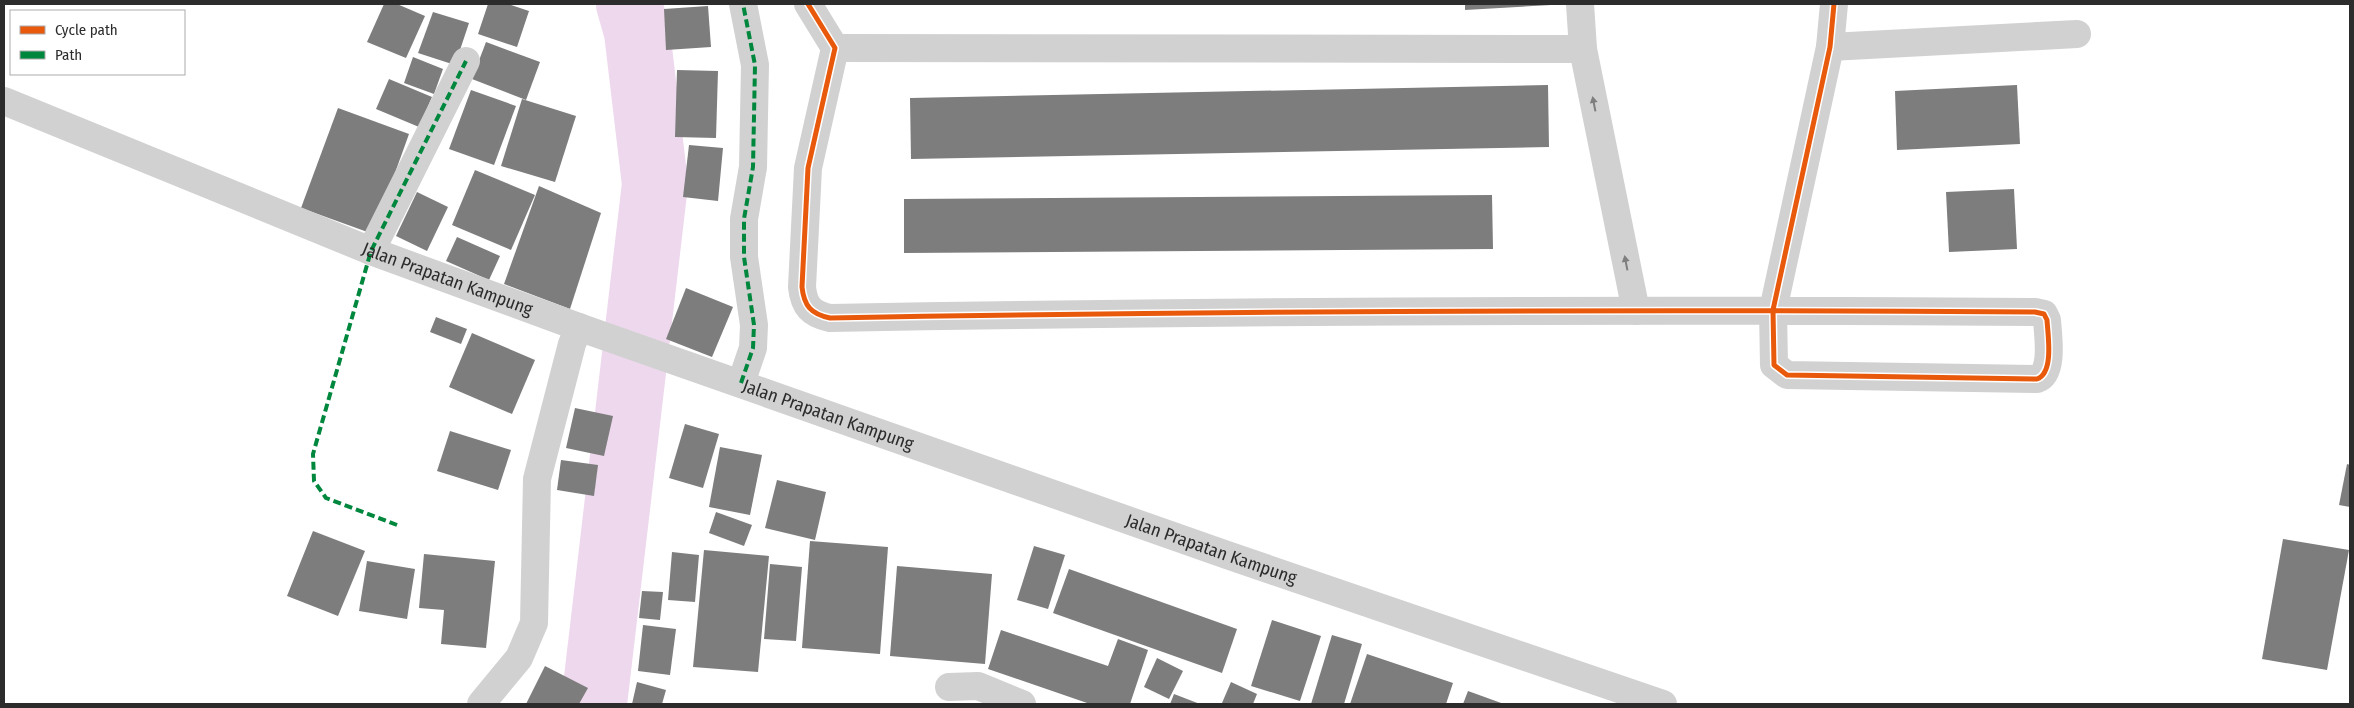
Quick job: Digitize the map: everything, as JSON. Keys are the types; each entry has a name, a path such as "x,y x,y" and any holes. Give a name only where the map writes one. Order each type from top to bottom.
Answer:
{"street":[{"path":"741,383 753,348 754,325 744,257 744,219 753,166 755,65 743,4"},
{"path":"808,4 835,48 808,168 802,287 804,302 809,309 819,316 830,318 1051,314 1636,310 1773,310 2035,312 2044,314 2048,320 2048,370 2043,377 2037,379 1787,375 1774,366 1773,310 1830,47 1834,4"},
{"path":"1580,4 1583,48 1636,310"},
{"path":"1830,47 2078,34"},
{"path":"835,48 1583,48"},
{"path":"371,251 466,61"},
{"name":"Jalan Prapatan Kampung","path":"4,102 371,251 582,328 1227,555 1663,704"},
{"path":"481,704 520,658 534,623 537,479 572,344 582,328"},
{"path":"949,687 978,686 1022,704"}],"building":[{"path":"384,4 397,4 425,16 406,58 367,42"},
{"path":"488,4 508,4 529,11 517,47 478,34"},
{"path":"1465,4 1551,4 1551,5 1465,10"},
{"path":"708,6 711,47 666,50 664,9"},
{"path":"433,12 469,23 455,65 418,53"},
{"path":"486,42 540,62 526,100 472,79"},
{"path":"413,57 443,69 434,94 404,83"},
{"path":"677,70 718,71 716,138 675,137"},
{"path":"389,79 432,97 419,127 376,109"},
{"path":"1548,85 1549,147 911,159 910,98"},
{"path":"2017,85 2020,144 1897,150 1895,91"},
{"path":"471,90 516,106 494,165 449,149"},
{"path":"522,99 576,116 555,182 501,166"},
{"path":"338,108 409,134 373,234 301,208"},
{"path":"689,145 723,148 718,201 683,197"},
{"path":"475,170 535,195 511,250 452,225"},
{"path":"539,186 601,213 570,309 504,284"},
{"path":"2014,189 2017,249 1949,252 1946,192"},
{"path":"417,192 448,207 427,251 396,236"},
{"path":"1492,195 1493,249 904,253 904,199"},
{"path":"457,237 500,256 489,280 446,261"},
{"path":"686,288 733,307 712,357 666,339"},
{"path":"436,317 467,329 461,344 430,332"},
{"path":"472,333 535,360 512,414 449,387"},
{"path":"575,408 613,416 604,456 566,448"},
{"path":"685,424 719,434 703,488 669,478"},
{"path":"450,431 511,450 498,490 437,471"},
{"path":"720,447 762,455 750,515 709,507"},
{"path":"561,460 598,465 594,496 557,490"},
{"path":"2347,464 2350,465 2350,507 2339,505"},
{"path":"777,480 826,492 815,540 765,528"},
{"path":"716,512 752,525 744,546 709,533"},
{"path":"313,531 365,551 338,616 287,596"},
{"path":"2283,539 2349,550 2327,670 2262,659"},
{"path":"810,541 888,547 880,654 802,648"},
{"path":"1034,546 1065,555 1048,609 1017,600"},
{"path":"704,550 769,556 758,672 693,667"},
{"path":"672,552 699,555 695,602 668,600"},
{"path":"424,554 495,561 486,648 441,644 444,610 419,608"},
{"path":"367,561 415,569 407,619 359,611"},
{"path":"770,564 802,567 796,641 764,639"},
{"path":"897,566 992,574 985,664 890,656"},
{"path":"1069,569 1237,629 1222,673 1053,613"},
{"path":"642,591 663,592 660,620 639,618"},
{"path":"1272,620 1321,636 1300,701 1251,686"},
{"path":"643,625 676,629 670,675 638,671"},
{"path":"1001,630 1108,666 1118,639 1148,650 1130,704 1090,704 988,669"},
{"path":"1332,635 1362,644 1344,704 1311,704"},
{"path":"1367,654 1453,683 1446,704 1350,704"},
{"path":"1157,658 1183,671 1169,699 1144,687"},
{"path":"545,666 588,688 579,704 526,704"},
{"path":"637,682 666,690 662,704 632,704"},
{"path":"1231,682 1257,694 1253,704 1222,703"},
{"path":"1468,691 1504,704 1463,704"},
{"path":"1174,694 1200,704 1170,704"}],"waterway":[{"path":"594,704 655,184 637,32 629,4"}],"marked path":[{"path":"741,383 753,348 754,325 744,257 744,219 753,167 755,65 743,4"},
{"path":"397,525 326,498 314,481 313,454 371,251 466,61"}],"cycle path":[{"path":"808,4 835,48 808,168 802,287 807,304 813,311 823,316 830,318 1432,311 1734,311 1884,311 2035,312 2044,314 2047,320 2049,344 2046,370 2037,379 1787,375 1774,365 1773,310 1830,47 1834,4"}]}
